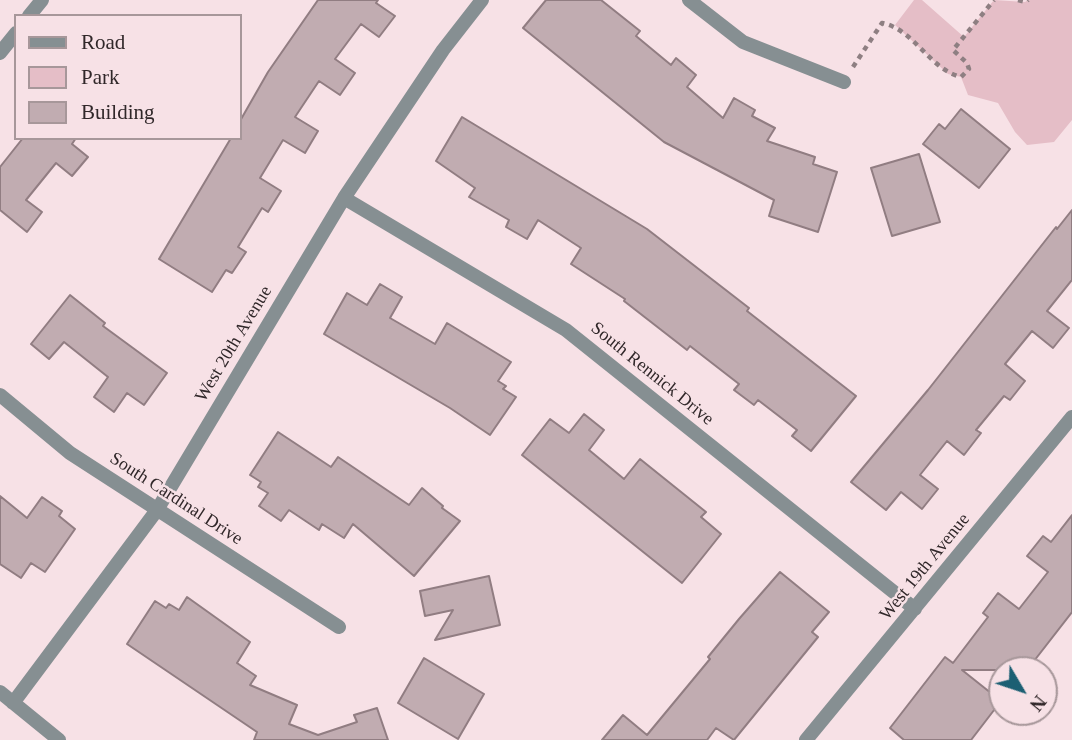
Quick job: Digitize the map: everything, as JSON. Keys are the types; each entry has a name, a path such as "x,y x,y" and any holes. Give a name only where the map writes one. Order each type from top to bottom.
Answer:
{"street":[{"path":"31,14 42,0"},
{"name":"West 20th Avenue","path":"13,703 157,510 344,198 443,50 482,0"},
{"path":"689,0 743,42 844,82"},
{"path":"0,53 14,36"},
{"name":"South Rennick Drive","path":"344,198 566,330 915,609"},
{"name":"South Cardinal Drive","path":"0,395 70,453 338,626"},
{"name":"West 19th Avenue","path":"806,740 1072,417"},
{"path":"0,692 59,740"}],"path":[{"path":"844,82 882,23 895,25 948,74 961,77 969,69 967,63 953,50 994,0"},
{"path":"1018,0 1028,0"}],"green space":[{"path":"914,0 922,0 964,37 994,0 1072,0 1072,120 1054,142 1027,145 1015,132 998,103 968,95 961,77 948,74 895,25"}],"building":[{"path":"318,0 378,0 376,3 395,16 379,37 361,24 335,59 355,73 340,95 319,81 295,117 318,131 305,153 283,140 260,178 281,191 268,212 262,208 238,247 246,252 232,273 226,270 212,292 159,259 230,140 242,140 242,118 268,72"},
{"path":"546,0 601,0 640,31 636,36 671,65 676,58 696,75 687,87 723,118 734,98 755,110 752,116 775,128 767,141 815,157 813,164 837,172 818,232 769,216 774,200 664,142 523,28"},
{"path":"961,109 1010,149 979,188 923,144 939,124 945,129"},
{"path":"462,117 647,229 856,396 811,451 792,436 797,430 758,400 754,405 734,390 739,384 690,346 687,350 624,301 625,299 571,264 581,248 538,220 527,239 506,227 509,220 469,197 475,188 436,161"},
{"path":"21,140 75,140 72,144 88,157 72,176 56,163 26,200 42,212 27,232 0,210 0,167"},
{"path":"919,154 940,222 892,236 871,168"},
{"path":"1072,210 1072,280 1047,311 1069,328 1053,348 1032,331 1005,364 1025,381 1010,400 1004,396 976,430 981,433 964,455 947,441 920,475 938,489 922,509 901,492 886,510 851,482"},
{"path":"380,284 402,297 390,318 435,344 447,323 511,362 498,381 506,386 503,389 516,397 490,435 450,408 324,334 347,293 367,305"},
{"path":"70,295 105,323 103,326 167,373 144,405 127,393 114,412 94,397 108,377 64,342 49,359 31,344"},
{"path":"584,414 604,430 589,450 624,479 640,459 706,512 701,517 721,534 682,583 522,455 550,419 569,433"},
{"path":"278,432 331,467 338,457 409,505 422,488 460,521 414,576 353,524 344,538 322,524 319,530 289,510 281,521 259,506 268,493 258,487 261,482 250,475"},
{"path":"0,496 27,518 42,497 62,511 59,516 75,529 45,572 31,563 21,578 0,564"},
{"path":"1072,515 1072,612 1038,656 988,656 988,670 962,670 988,691 988,718 971,740 904,740 890,728 945,657 953,663 988,617 983,613 998,593 1019,609 1048,572 1027,556 1043,536 1051,542"},
{"path":"780,572 829,612 812,632 818,637 734,740 716,728 707,740 602,740 623,715 647,735"},
{"path":"489,576 500,625 435,640 453,610 425,616 420,591"},
{"path":"187,597 250,642 237,663 256,676 250,685 297,705 289,724 318,735 357,722 354,715 377,708 388,740 254,740 257,732 127,644 155,601 166,608 169,604 179,610"},
{"path":"424,658 484,694 458,739 398,703"}]}
